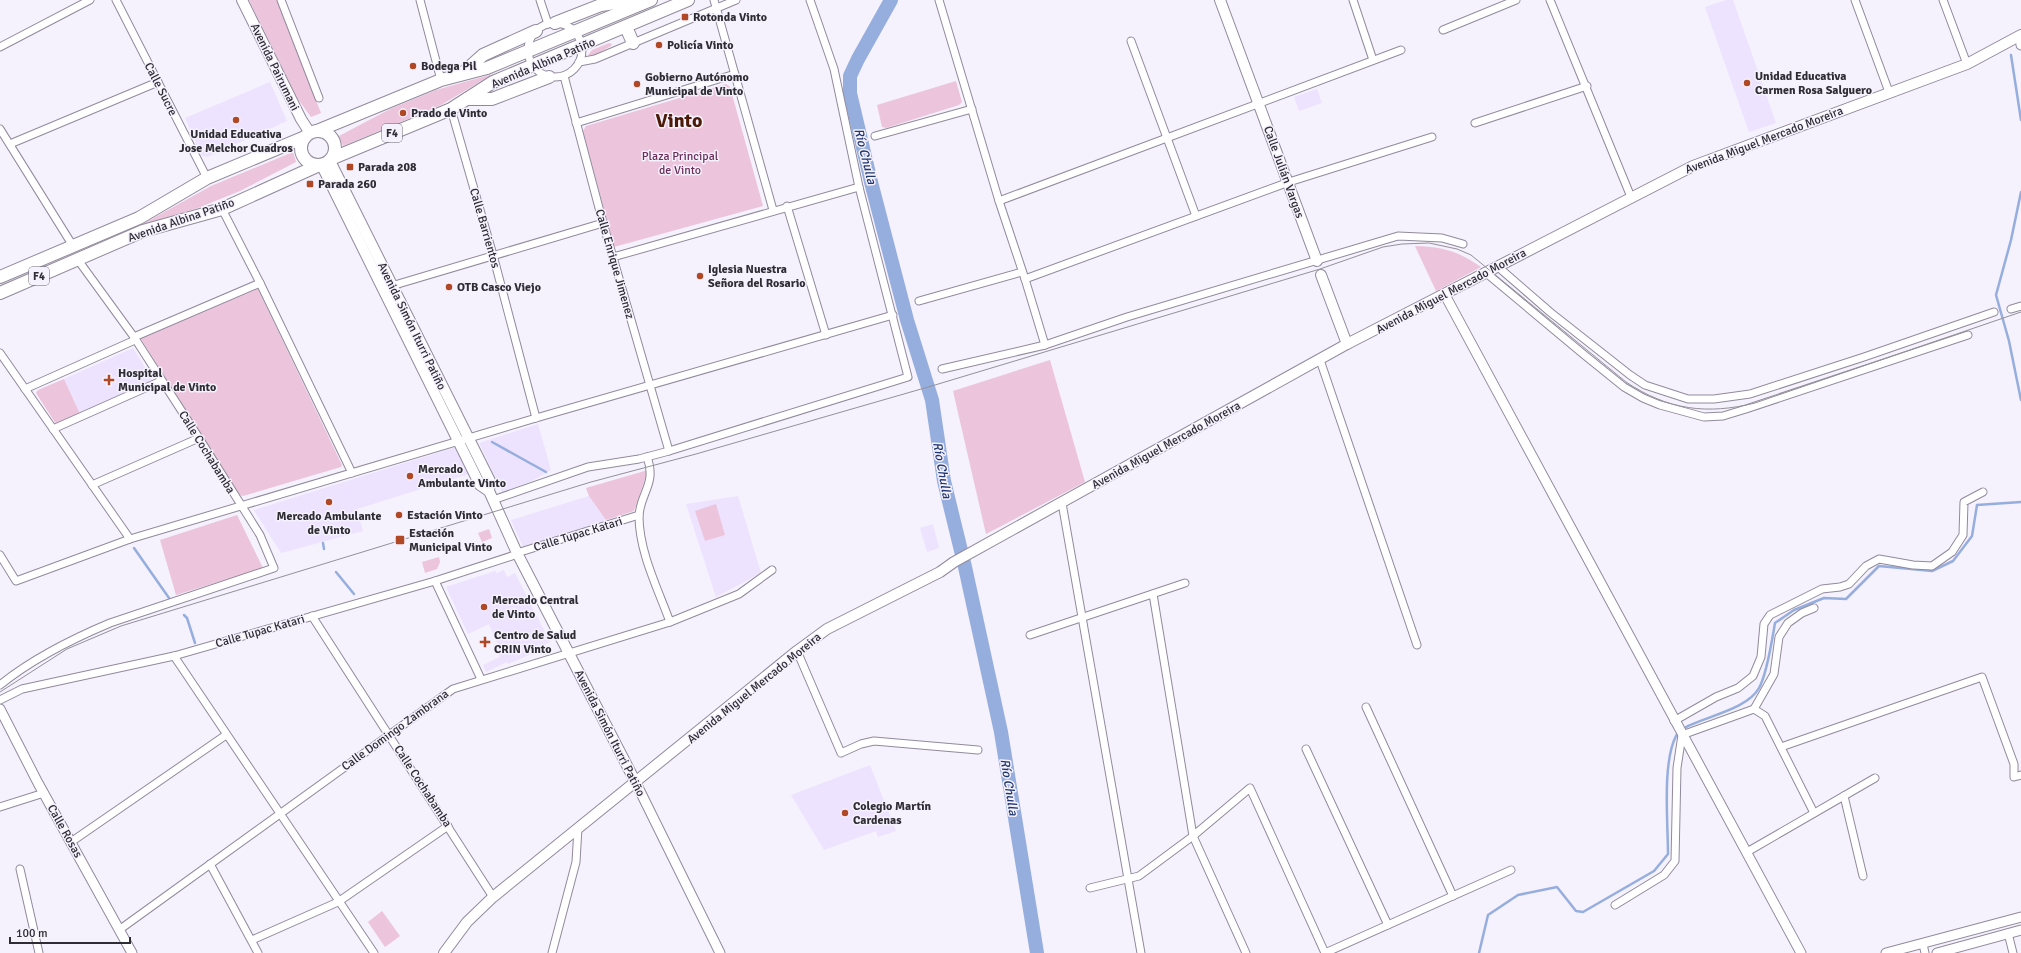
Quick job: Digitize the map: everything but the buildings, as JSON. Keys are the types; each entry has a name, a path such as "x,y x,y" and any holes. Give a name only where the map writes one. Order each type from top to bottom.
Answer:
{"highway":[{"path":"551,24 601,5 636,0"},
{"name":"Avenida Albina Patiño","path":"0,277 139,218 207,178 311,133 441,80 488,68 651,0"},
{"name":"Avenida Albina Patiño","path":"0,293 143,231 222,208 451,109 493,82 688,0"},
{"path":"626,27 633,43"},
{"path":"460,75 483,55 536,31"},
{"path":"468,99 492,99 549,77"},
{"path":"311,133 326,133 333,140 336,149 326,163 309,163 303,157 300,149 311,133"}],"main road":[{"name":"Avenida Pairumani","path":"242,0 301,119 311,133"},
{"name":"Calle Julián Vargas","path":"1220,0 1289,182 1317,261"},
{"path":"1967,64 2021,39"},
{"name":"Avenida Miguel Mercado Moreira","path":"444,953 467,922 493,897 636,783 797,650 827,629 940,572 958,560 1347,344 1445,295 1496,266 1711,158 1967,64"},
{"name":"Avenida Simón Iturri Patiño","path":"326,163 463,440 480,485 491,495 518,554 636,783"},
{"name":"Calle Julián Vargas","path":"1321,275 1347,344"}],"street":[{"path":"0,47 90,0"},
{"name":"Calle Sucre","path":"116,0 207,178"},
{"path":"281,0 319,98"},
{"path":"420,0 441,80"},
{"path":"540,0 551,24"},
{"path":"714,0 773,210"},
{"path":"579,62 595,59 736,0"},
{"path":"491,495 588,467 647,457 669,451 908,377 859,187 834,69 810,0"},
{"path":"939,0 999,201 1024,275 1045,346"},
{"path":"1353,0 1373,60"},
{"path":"1443,30 1516,0"},
{"path":"1550,0 1631,198"},
{"path":"1855,0 1889,92"},
{"path":"1943,0 1967,64"},
{"path":"551,24 569,27 574,32 581,46 579,62 572,72 564,76 549,77 540,72 534,66 529,51 530,43 536,31 551,24"},
{"path":"1131,40 1166,139 1196,216"},
{"path":"999,201 1401,50"},
{"path":"576,123 735,74"},
{"name":"Calle Enrique Jimenez","path":"564,76 603,223 669,451"},
{"path":"10,144 158,82"},
{"path":"1475,123 1586,86"},
{"name":"Calle Barrientos","path":"451,109 493,255 536,418"},
{"path":"875,136 972,109"},
{"path":"0,129 73,246"},
{"path":"919,301 1024,275 1196,216 1289,182 1432,137"},
{"path":"613,257 787,206 859,187"},
{"path":"787,206 826,335"},
{"path":"222,208 352,473"},
{"path":"388,287 603,223"},
{"path":"942,369 1045,346 1127,317 1398,236 1442,238 1463,244"},
{"name":"Calle Cochabamba","path":"0,685 30,665 90,631 274,568 260,535 199,438 135,339 78,260"},
{"name":"Calle Julián Vargas","path":"1317,261 1321,275"},
{"path":"1496,266 1550,312 1630,375 1651,387 1688,399 1750,394 1864,357 1994,312"},
{"path":"1485,272 1624,387 1660,405 1704,417 1723,416 1746,410 1968,335"},
{"path":"24,389 260,283"},
{"path":"1445,295 1801,953"},
{"path":"2011,309 2021,306"},
{"path":"0,555 16,581 130,539 536,418 893,315"},
{"path":"0,353 130,539"},
{"path":"1320,360 1417,645"},
{"path":"53,429 161,381"},
{"path":"92,485 199,438"},
{"path":"647,457 652,470 639,515 643,545 670,622"},
{"path":"1616,905 1664,875 1675,861 1679,730 1716,697 1738,688 1753,676 1761,657 1764,624 1770,615 1822,589 1840,587 1849,584 1866,566 1879,559 1913,565 1932,566 1952,552 1963,535 1964,502 1983,492"},
{"path":"1062,503 1141,953"},
{"name":"Calle Tupac Katari","path":"0,700 22,689 174,656 435,580 639,515"},
{"name":"Calle Domingo Zambrana","path":"119,930 453,688 670,622 739,594 772,570"},
{"path":"435,580 481,679"},
{"path":"1030,635 1185,583"},
{"path":"1153,594 1193,836 1246,953"},
{"path":"1679,730 1754,709 1774,674 1779,637 1788,623 1802,613 1814,608"},
{"name":"Calle Cochabamba","path":"312,616 493,897"},
{"path":"797,650 841,753 861,744 874,741 978,750"},
{"path":"174,656 338,902 374,953"},
{"path":"1781,747 1982,677 2014,764 2014,777 2021,775"},
{"path":"1366,707 1453,896"},
{"name":"Calle Rosas","path":"0,709 44,793 132,953"},
{"path":"1754,709 1765,716 1814,813"},
{"path":"71,842 226,735"},
{"path":"1306,749 1388,925"},
{"path":"1746,852 1875,778"},
{"name":"Avenida Simón Iturri Patiño","path":"636,783 718,952"},
{"path":"1090,888 1139,876 1193,836 1250,788 1325,953 1511,870"},
{"path":"0,807 44,793"},
{"path":"1844,796 1863,876"},
{"path":"252,940 338,902 448,826"},
{"path":"552,953 576,862 578,828"},
{"path":"210,864 258,953"},
{"path":"20,869 39,953"},
{"path":"1886,953 1924,948 2021,917"},
{"path":"1937,953 2021,930"},
{"path":"2008,934 2013,953"}],"shaded area":[{"name":"Unidad Educativa Carmen Rosa Salguero","path":"1726,0 1733,0 1776,123 1749,132 1705,7"},
{"name":"Unidad Educativa Jose Melchor Cuadros","path":"270,82 287,121 207,157 201,155 185,118"},
{"path":"1317,89 1322,103 1299,111 1294,97"},
{"name":"Hospital Municipal de Vinto","path":"133,348 154,382 80,414 64,379"},
{"path":"538,424 551,470 532,481 502,492 479,443"},
{"name":"Mercado Ambulante de Vinto","path":"456,447 469,474 357,509 363,531 281,553 254,510"},
{"path":"589,496 606,520 523,547 511,520"},
{"path":"738,496 761,573 716,597 686,504"},
{"path":"933,524 939,548 927,552 920,528"},
{"name":"Mercado Central de Vinto","path":"504,570 507,577 515,573 550,642 535,650 536,652 508,664 507,662 486,672 483,665 500,657 498,652 501,651 489,624 468,634 446,587 495,571 497,573"},
{"name":"Colegio Martín Cardenas","path":"870,765 896,831 878,837 876,831 824,850 791,795"}],"green space":[{"path":"249,0 277,0 321,113 311,117 297,98"},
{"path":"609,43 612,44 611,46 593,56 588,55 592,50"},
{"name":"Prado de Vinto","path":"493,74 441,105 343,146 339,136 390,109 436,90"},
{"path":"956,81 962,102 959,105 886,128 882,127 877,105"},
{"name":"Plaza Principal de Vinto","path":"726,84 730,87 763,206 614,247 583,131 586,126"},
{"path":"293,152 296,162 240,191 198,208 141,225 211,186"},
{"path":"1415,246 1434,247 1450,251 1465,257 1481,267 1436,291"},
{"path":"258,289 342,465 341,467 243,496 240,495 141,339 142,337"},
{"path":"1050,360 1085,482 986,534 953,391"},
{"path":"64,379 80,414 56,424 36,393 38,390"},
{"path":"648,470 634,511 606,520 589,496 586,488"},
{"path":"716,504 725,535 705,541 695,511"},
{"path":"237,515 263,568 176,595 160,540"},
{"path":"489,529 492,538 482,542 478,533"},
{"path":"439,557 440,562 437,569 425,573 422,562"},
{"path":"382,911 400,936 385,947 368,922"}],"waterway":[{"name":"Río Chulla","path":"891,0 850,76 850,93 871,182 907,320 932,400 944,481 965,567 1001,732 1037,953"},
{"path":"2011,55 2021,120"},
{"path":"2021,192 2011,240 1996,295 2009,341 2021,400"},
{"path":"492,442 546,472"},
{"path":"1479,953 1488,915 1518,895 1557,887 1576,911 1583,912 1654,871 1668,854 1667,777 1669,761 1676,736 1681,730 1690,725 1729,710 1752,697 1762,682 1769,657 1775,623 1794,610 1824,598 1846,599 1879,566 1932,571 1953,561 1972,536 1977,505 2021,502"},
{"path":"323,543 324,549"},
{"path":"134,548 169,598"},
{"path":"336,572 354,594"},
{"path":"184,615 187,618 195,643"}],"tram line":[{"path":"0,692 67,649 121,626 591,482 696,454 935,385 1320,269 1383,247 1402,244 1429,243 1457,249 1471,255 1626,382 1657,399 1688,408 1720,409 1755,403 2021,312"}],"place":[{"name":"Rotonda Vinto","path":"685,17"},
{"name":"Policía Vinto","path":"659,45"},
{"name":"Bodega Pil","path":"413,66"},
{"name":"Unidad Educativa Carmen Rosa Salguero","path":"1747,83"},
{"name":"Gobierno Autónomo Municipal de Vinto","path":"637,84"},
{"name":"Prado de Vinto","path":"403,113"},
{"name":"Unidad Educativa Jose Melchor Cuadros","path":"236,120"},
{"name":"Parada 208","path":"350,167"},
{"name":"Parada 260","path":"310,184"},
{"name":"Iglesia Nuestra Señora del Rosario","path":"700,276"},
{"name":"OTB Casco Viejo","path":"449,287"},
{"name":"Hospital Municipal de Vinto","path":"109,380"},
{"name":"Mercado Ambulante Vinto","path":"410,476"},
{"name":"Mercado Ambulante de Vinto","path":"329,502"},
{"name":"Estación Vinto","path":"399,515"},
{"name":"Estación Municipal Vinto","path":"400,540"},
{"name":"Mercado Central de Vinto","path":"484,607"},
{"name":"Centro de Salud CRIN Vinto","path":"485,642"},
{"name":"Colegio Martín Cardenas","path":"845,813"}],"district":[{"name":"Vinto","path":"679,120"}]}
